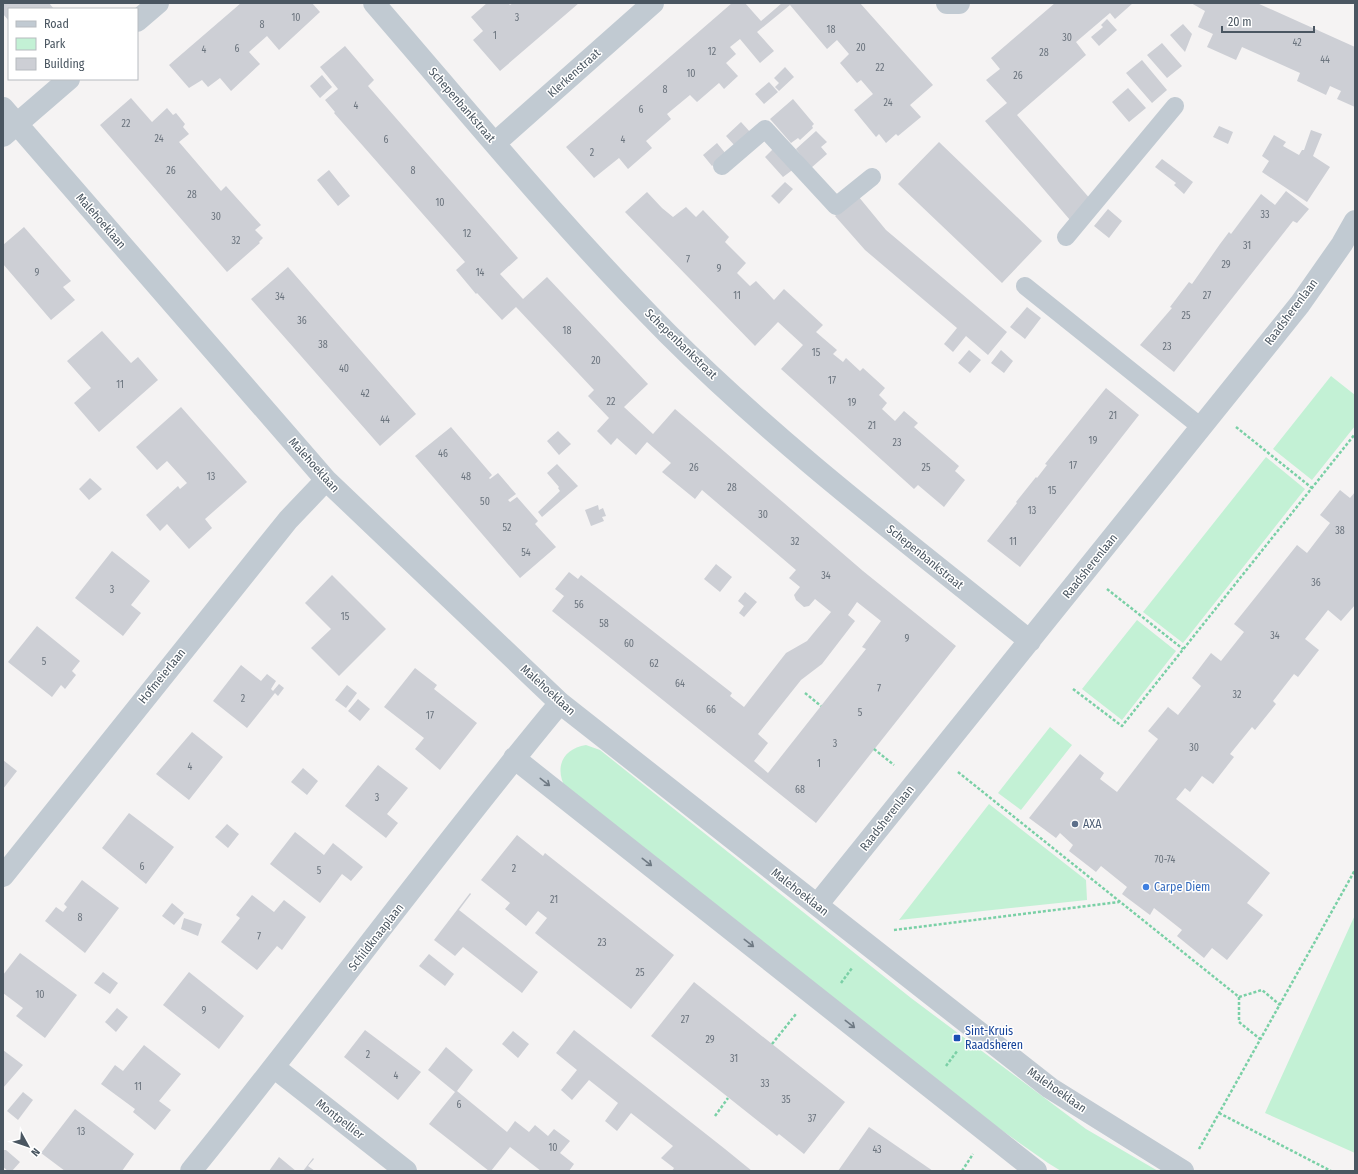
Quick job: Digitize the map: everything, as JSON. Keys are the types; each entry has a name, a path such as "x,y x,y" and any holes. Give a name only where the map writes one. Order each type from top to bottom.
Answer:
{"street":[{"path":"138,20 158,3"},
{"name":"Schepenbankstraat","path":"374,3 585,246 669,334 762,422 825,477 1030,641"},
{"name":"Klerkenstraat","path":"495,143 653,3"},
{"path":"947,3 959,3"},
{"path":"8,122 68,80"},
{"name":"Malehoeklaan","path":"8,122 326,480 560,702 1050,1088 1183,1171"},
{"name":"Raadsherenlaan","path":"818,906 937,755 1300,304 1342,244 1355,221"},
{"name":"Hofmeierlaan","path":"3,876 283,526 326,480"},
{"name":"Schildknaaplaan","path":"191,1171 275,1068 514,758 560,702"},
{"path":"514,758 1036,1171"},
{"name":"Montpellier","path":"275,1068 406,1171"}],"lane":[{"path":"1066,237 1175,106"},
{"path":"722,166 765,129 836,206 872,177"},
{"path":"1025,286 1201,427"}],"path":[{"path":"1215,409 1312,488"},
{"path":"1073,689 1122,726 1355,434"},
{"path":"1086,571 1183,650"},
{"path":"805,693 821,706"},
{"path":"937,755 1238,997 1239,1022 1260,1039"},
{"path":"1198,1152 1355,870"},
{"path":"772,1044 818,999 882,932 1120,902"},
{"path":"1238,997 1262,990 1280,1005"},
{"path":"715,1116 728,1098"},
{"path":"1219,1113 1330,1171"}],"green space":[{"path":"1331,376 1355,395 1355,426 1312,480 1273,449"},
{"path":"1266,457 1305,489 1183,643 1143,612"},
{"path":"1137,620 1176,651 1122,720 1082,689"},
{"path":"1050,727 1072,745 1021,810 998,793"},
{"path":"586,745 600,750 911,998 1086,1129 1158,1171 1061,1171 960,1101 566,789 562,781 561,774 562,761 571,751"},
{"path":"989,804 1086,880 1087,900 899,920"},
{"path":"1355,915 1355,1153 1265,1113"}],"building":[{"path":"3,3 49,3 53,8 8,8 8,20 3,14"},
{"path":"241,3 312,3 320,12 279,50 267,36 249,52 260,64 231,91 220,78 208,87 202,80 189,88 169,65"},
{"path":"487,3 508,3 510,5 513,3 579,3 500,71 473,40 483,31 471,17"},
{"path":"732,3 745,3 761,21 782,3 860,3 933,85 910,105 921,117 898,136 896,134 886,143 879,134 876,137 854,110 873,94 861,80 857,83 840,63 849,54 837,40 827,49 790,5 757,32 774,51 760,63 740,39 730,47 736,54 726,63 738,76 724,89 719,83 697,102 690,95 667,114 671,119 646,141 652,148 628,169 619,158 594,178 566,147"},
{"path":"1055,3 1133,3 1115,19 1110,13 1076,42 1086,55 1017,115 1092,201 1070,220 985,121 1007,103 986,80 1000,69 991,58"},
{"path":"1191,3 1257,3 1355,47 1355,107 1337,99 1341,91 1330,86 1326,95 1297,81 1300,73 1242,47 1236,60 1207,47 1213,34 1198,27 1205,11"},
{"path":"1107,19 1117,30 1099,46 1091,37 1103,27 1101,25"},
{"path":"1183,24 1192,34 1185,52 1170,35"},
{"path":"1162,43 1182,66 1167,78 1147,55"},
{"path":"345,46 374,80 368,86 518,258 500,274 523,299 547,277 648,384 624,407 653,434 675,409 863,571 956,646 816,823 552,611 564,596 555,589 569,572 578,579 581,575 732,693 730,696 744,707 786,653 807,641 831,612 815,599 809,606 804,607 796,600 794,595 800,587 789,578 796,570 702,490 695,499 662,472 671,463 647,442 636,455 617,438 611,445 597,431 609,418 588,396 594,390 516,307 502,320 477,293 476,294 456,270 465,262 334,113 335,112 325,100 338,89 320,67","holes":["857,602 881,621 862,647 866,649 768,773 754,761 768,743 758,734 801,680 822,664 855,621 848,615"]},
{"path":"1142,60 1167,90 1152,103 1126,73"},
{"path":"785,67 794,77 779,91 775,87 779,83 774,78"},
{"path":"322,75 332,87 320,98 310,86"},
{"path":"769,82 778,92 764,104 755,94"},
{"path":"1128,88 1146,108 1129,122 1112,102"},
{"path":"131,98 152,122 167,108 173,115 176,113 185,124 183,127 189,134 179,142 221,191 226,186 261,225 255,230 263,238 259,242 260,243 227,272 100,125"},
{"path":"793,99 814,124 812,126 813,128 800,140 798,138 791,143 770,119"},
{"path":"741,122 751,133 735,146 726,136"},
{"path":"1219,126 1233,132 1228,144 1213,137"},
{"path":"1311,130 1322,134 1313,156 1330,167 1307,202 1262,172 1269,161 1262,156 1274,135 1286,142 1283,146 1299,155 1302,150 1304,150"},
{"path":"816,131 827,142 821,147 827,154 811,168 796,149"},
{"path":"939,142 1042,241 1002,283 898,184"},
{"path":"717,143 726,154 712,166 703,155"},
{"path":"776,146 795,168 783,177 765,157"},
{"path":"1162,159 1193,182 1184,194 1174,185 1176,183 1155,167"},
{"path":"329,170 350,196 338,206 317,180"},
{"path":"785,182 793,189 779,204 771,196"},
{"path":"1286,191 1309,209 1297,223 1293,221 1174,372 1140,345 1172,308 1170,307 1189,282 1192,284 1229,232 1231,234 1261,194 1275,205"},
{"path":"647,192 673,217 686,207 696,217 703,210 729,237 725,242 746,263 737,273 750,286 756,281 774,300 784,289 823,325 816,332 837,350 833,354 843,362 846,358 860,371 863,368 885,388 879,395 887,403 882,409 895,421 904,411 918,423 914,427 959,466 955,471 965,480 944,507 918,485 914,489 781,369 803,345 778,322 755,346 625,212"},
{"path":"858,196 886,230 1007,332 988,355 966,336 953,352 944,344 957,328 865,250 835,216"},
{"path":"1108,209 1122,221 1109,238 1094,226"},
{"path":"24,227 71,281 63,287 75,300 51,320 3,264 3,245"},
{"path":"288,267 416,414 380,446 251,299"},
{"path":"1027,307 1041,318 1025,339 1010,327"},
{"path":"102,331 131,363 138,357 158,380 99,432 74,403 91,388 67,361"},
{"path":"969,350 981,360 970,373 958,363"},
{"path":"1001,350 1013,361 1004,373 991,363"},
{"path":"1106,388 1139,415 1020,567 987,541 1017,503 1016,502 1047,465 1045,464"},
{"path":"181,407 247,482 205,519 212,528 189,549 167,524 160,531 146,515 178,486 180,489 187,483 167,461 157,470 136,447"},
{"path":"451,427 492,475 489,478 490,479 498,473 516,494 508,500 510,502 517,497 538,521 535,524 556,547 520,578 415,456"},
{"path":"558,431 571,444 559,455 547,441"},
{"path":"557,464 578,486 542,517 538,512 560,491 558,488 559,487 547,473"},
{"path":"90,478 102,489 89,500 79,489"},
{"path":"1340,490 1350,498 1355,492 1355,605 1341,621 1328,610 1305,639 1319,650 1298,677 1294,674 1273,701 1276,704 1255,730 1252,727 1230,754 1234,757 1213,784 1202,776 1190,792 1185,788 1176,799 1270,873 1247,903 1263,915 1227,960 1212,948 1204,958 1177,936 1182,930 1154,908 1150,915 1122,894 1127,887 1101,866 1096,872 1069,851 1073,845 1060,833 1056,838 1029,818 1080,754 1104,773 1100,779 1117,792 1158,739 1148,731 1168,707 1178,715 1201,686 1192,678 1211,653 1221,661 1244,632 1234,624 1297,545 1307,553 1330,523 1320,515"},
{"path":"598,505 599,510 603,508 606,516 602,517 604,521 591,526 585,510"},
{"path":"112,551 150,581 131,605 141,613 123,636 75,598"},
{"path":"716,564 732,577 720,592 704,579"},
{"path":"332,575 386,629 339,676 311,648 331,629 305,603"},
{"path":"745,592 757,602 744,617 739,613 744,606 738,601"},
{"path":"37,626 80,661 72,671 76,675 65,689 61,685 52,697 8,662"},
{"path":"241,665 261,681 267,674 276,681 271,689 273,691 279,684 284,688 278,696 275,693 247,728 213,701"},
{"path":"415,668 437,685 434,689 477,723 440,770 415,749 424,738 384,707"},
{"path":"347,685 357,693 346,708 335,700"},
{"path":"358,699 370,709 360,721 348,711"},
{"path":"192,732 223,757 189,800 156,774"},
{"path":"3,760 17,771 3,789"},
{"path":"378,765 408,788 387,814 398,823 386,838 345,806"},
{"path":"303,768 318,781 307,795 291,782"},
{"path":"129,813 174,847 146,884 102,848"},
{"path":"227,824 239,834 228,848 215,837"},
{"path":"295,832 324,855 333,843 363,867 351,881 342,874 320,903 270,864"},
{"path":"517,835 543,856 545,853 674,955 631,1009 535,933 547,918 538,911 526,926 505,909 510,903 481,880"},
{"path":"82,880 119,908 85,953 45,921 56,907 63,912 67,907 64,904"},
{"path":"470,893 471,894 459,910 538,972 522,993 463,947 455,956 434,940"},
{"path":"252,895 274,912 284,900 306,917 282,950 277,946 257,970 221,942 240,918 236,915"},
{"path":"172,903 184,913 174,925 162,916"},
{"path":"184,918 202,924 198,936 181,929"},
{"path":"20,953 77,995 45,1038 16,1016 23,1008 3,993 3,975"},
{"path":"429,954 454,974 445,986 419,966"},
{"path":"103,972 118,983 110,994 94,983"},
{"path":"189,972 244,1016 219,1049 163,1005"},
{"path":"694,982 845,1102 804,1154 779,1134 777,1136 651,1036"},
{"path":"117,1008 128,1017 116,1032 105,1022"},
{"path":"365,1030 421,1072 398,1100 344,1057"},
{"path":"574,1030 752,1171 672,1171 674,1168 661,1158 673,1146 631,1113 617,1131 605,1121 618,1103 589,1080 572,1100 561,1090 577,1070 556,1053"},
{"path":"513,1031 529,1044 518,1058 502,1044"},
{"path":"144,1045 181,1074 159,1101 171,1110 155,1130 133,1112 135,1109 101,1084 115,1065 123,1071"},
{"path":"446,1047 473,1070 457,1091 507,1132 515,1121 529,1132 535,1125 548,1136 554,1129 570,1141 560,1153 574,1164 569,1171 541,1171 510,1147 491,1171 489,1171 429,1124 455,1092 428,1070"},
{"path":"3,1050 23,1065 3,1088"},
{"path":"23,1092 33,1100 18,1120 7,1111"},
{"path":"75,1109 134,1154 122,1171 65,1171 41,1153"},
{"path":"869,1127 933,1171 838,1171"},
{"path":"3,1150 6,1150 20,1162 12,1171 8,1171 3,1167"},
{"path":"279,1157 296,1171 269,1171"},
{"path":"313,1158 314,1159 308,1166 315,1171 303,1171"}],"place":[{"name":"AXA","path":"1075,824"},
{"name":"Carpe Diem","path":"1146,887"},
{"name":"Sint-Kruis Raadsheren","path":"957,1038"}]}
